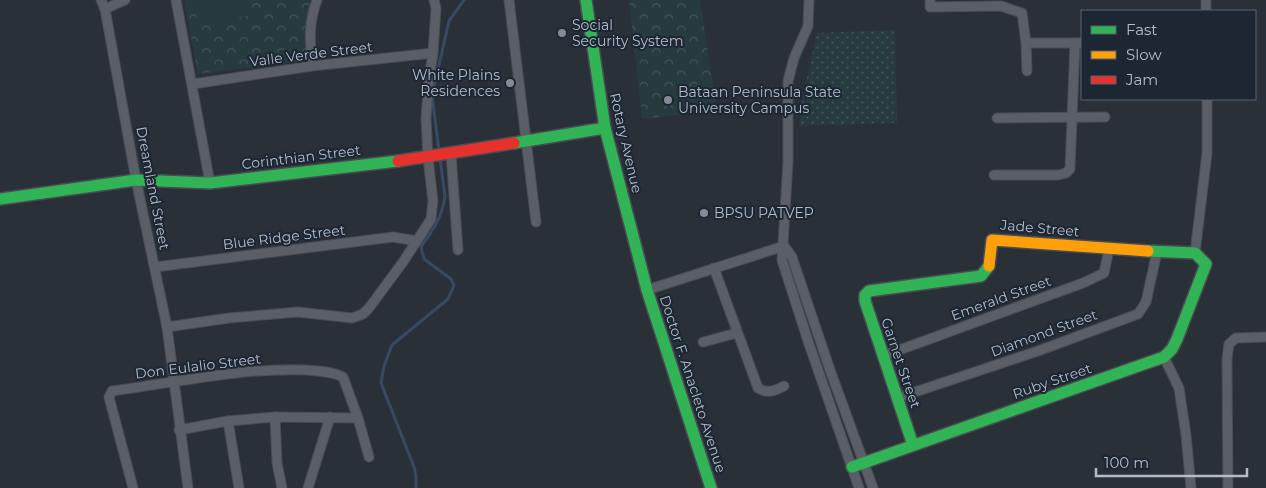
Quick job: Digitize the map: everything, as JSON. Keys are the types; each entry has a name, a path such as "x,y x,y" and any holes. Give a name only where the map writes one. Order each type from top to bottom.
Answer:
{"street":[{"path":"103,4 126,0"},
{"path":"176,0 210,183"},
{"path":"312,66 311,16 317,0"},
{"path":"434,0 436,8 433,54 426,118 440,156 458,250"},
{"path":"509,0 536,222"},
{"name":"Rotary Avenue","path":"586,0 604,128 647,290"},
{"path":"809,0 808,26 794,58 788,81 788,167 782,260 809,344 860,488"},
{"path":"930,0 930,7 1002,3 1022,13 1027,71"},
{"name":"Dreamland Street","path":"103,4 136,180 167,327 188,488"},
{"path":"994,175 1058,176 1070,169 1072,118 1079,43 1026,43"},
{"name":"Valle Verde Street","path":"193,84 312,66 433,54"},
{"path":"1191,488 1179,388 1164,357 1177,339 1206,264 1195,253 1207,153 1207,100"},
{"path":"997,118 1105,117"},
{"name":"Corinthian Street","path":"0,199 136,180 210,183 440,156 604,128"},
{"path":"167,327 229,318 298,312 352,318 363,314 432,219 440,156"},
{"name":"Blue Ridge Street","path":"155,267 393,237 417,240"},
{"name":"Jade Street","path":"869,290 981,276 988,272 992,240 1109,249 1195,253"},
{"path":"647,290 784,246"},
{"path":"784,246 792,257 830,370 873,488"},
{"name":"Emerald Street","path":"883,356 1083,283 1104,273 1109,249"},
{"name":"Diamond Street","path":"897,398 1038,351 1138,314 1146,302 1157,252"},
{"path":"714,268 758,388 762,391 774,391 784,386"},
{"name":"Doctor F. Anacleto Avenue","path":"647,290 711,488"},
{"name":"Garnet Street","path":"869,290 865,295 865,301 914,445"},
{"path":"703,342 737,333"},
{"path":"1228,488 1226,359 1229,344 1236,338 1266,337"},
{"name":"Ruby Street","path":"852,467 1164,357"},
{"name":"Don Eulalio Street","path":"133,488 109,397 112,391 243,373 287,370 317,371 340,375 345,380 358,418"},
{"path":"180,430 228,421 275,417 358,418 369,457"},
{"path":"275,417 277,463 282,488"},
{"path":"308,488 330,417"},
{"path":"228,421 239,488"}],"green space":[{"path":"184,0 312,0 306,61 198,74"},
{"path":"194,0 249,0 251,15 198,24"},
{"path":"629,0 700,0 717,111 642,119"},
{"path":"895,30 897,123 799,126 803,96 817,33"}],"waterway":[{"path":"416,488 414,467 381,383 384,366 392,345 448,299 454,285 451,279 424,259 421,247 439,218 445,197 432,96 449,21 464,0"}],"traffic: fast":[{"path":"586,0 605,128 647,290 711,488"},
{"path":"514,143 605,128"},
{"path":"0,199 136,180 210,183 398,161"},
{"path":"852,467 1164,357 1172,349 1177,339 1206,264 1195,253 1148,251"},
{"path":"913,445 865,301 865,295 869,291 981,276 989,266"}],"traffic: slow":[{"path":"989,266 992,240 1148,251"}],"traffic: jam":[{"path":"398,161 514,143"}],"place":[{"name":"Social Security System","path":"562,33"},
{"name":"White Plains Residences","path":"510,83"},
{"name":"Bataan Peninsula State University Campus","path":"668,100"},
{"name":"BPSU PATVEP","path":"704,213"}]}
